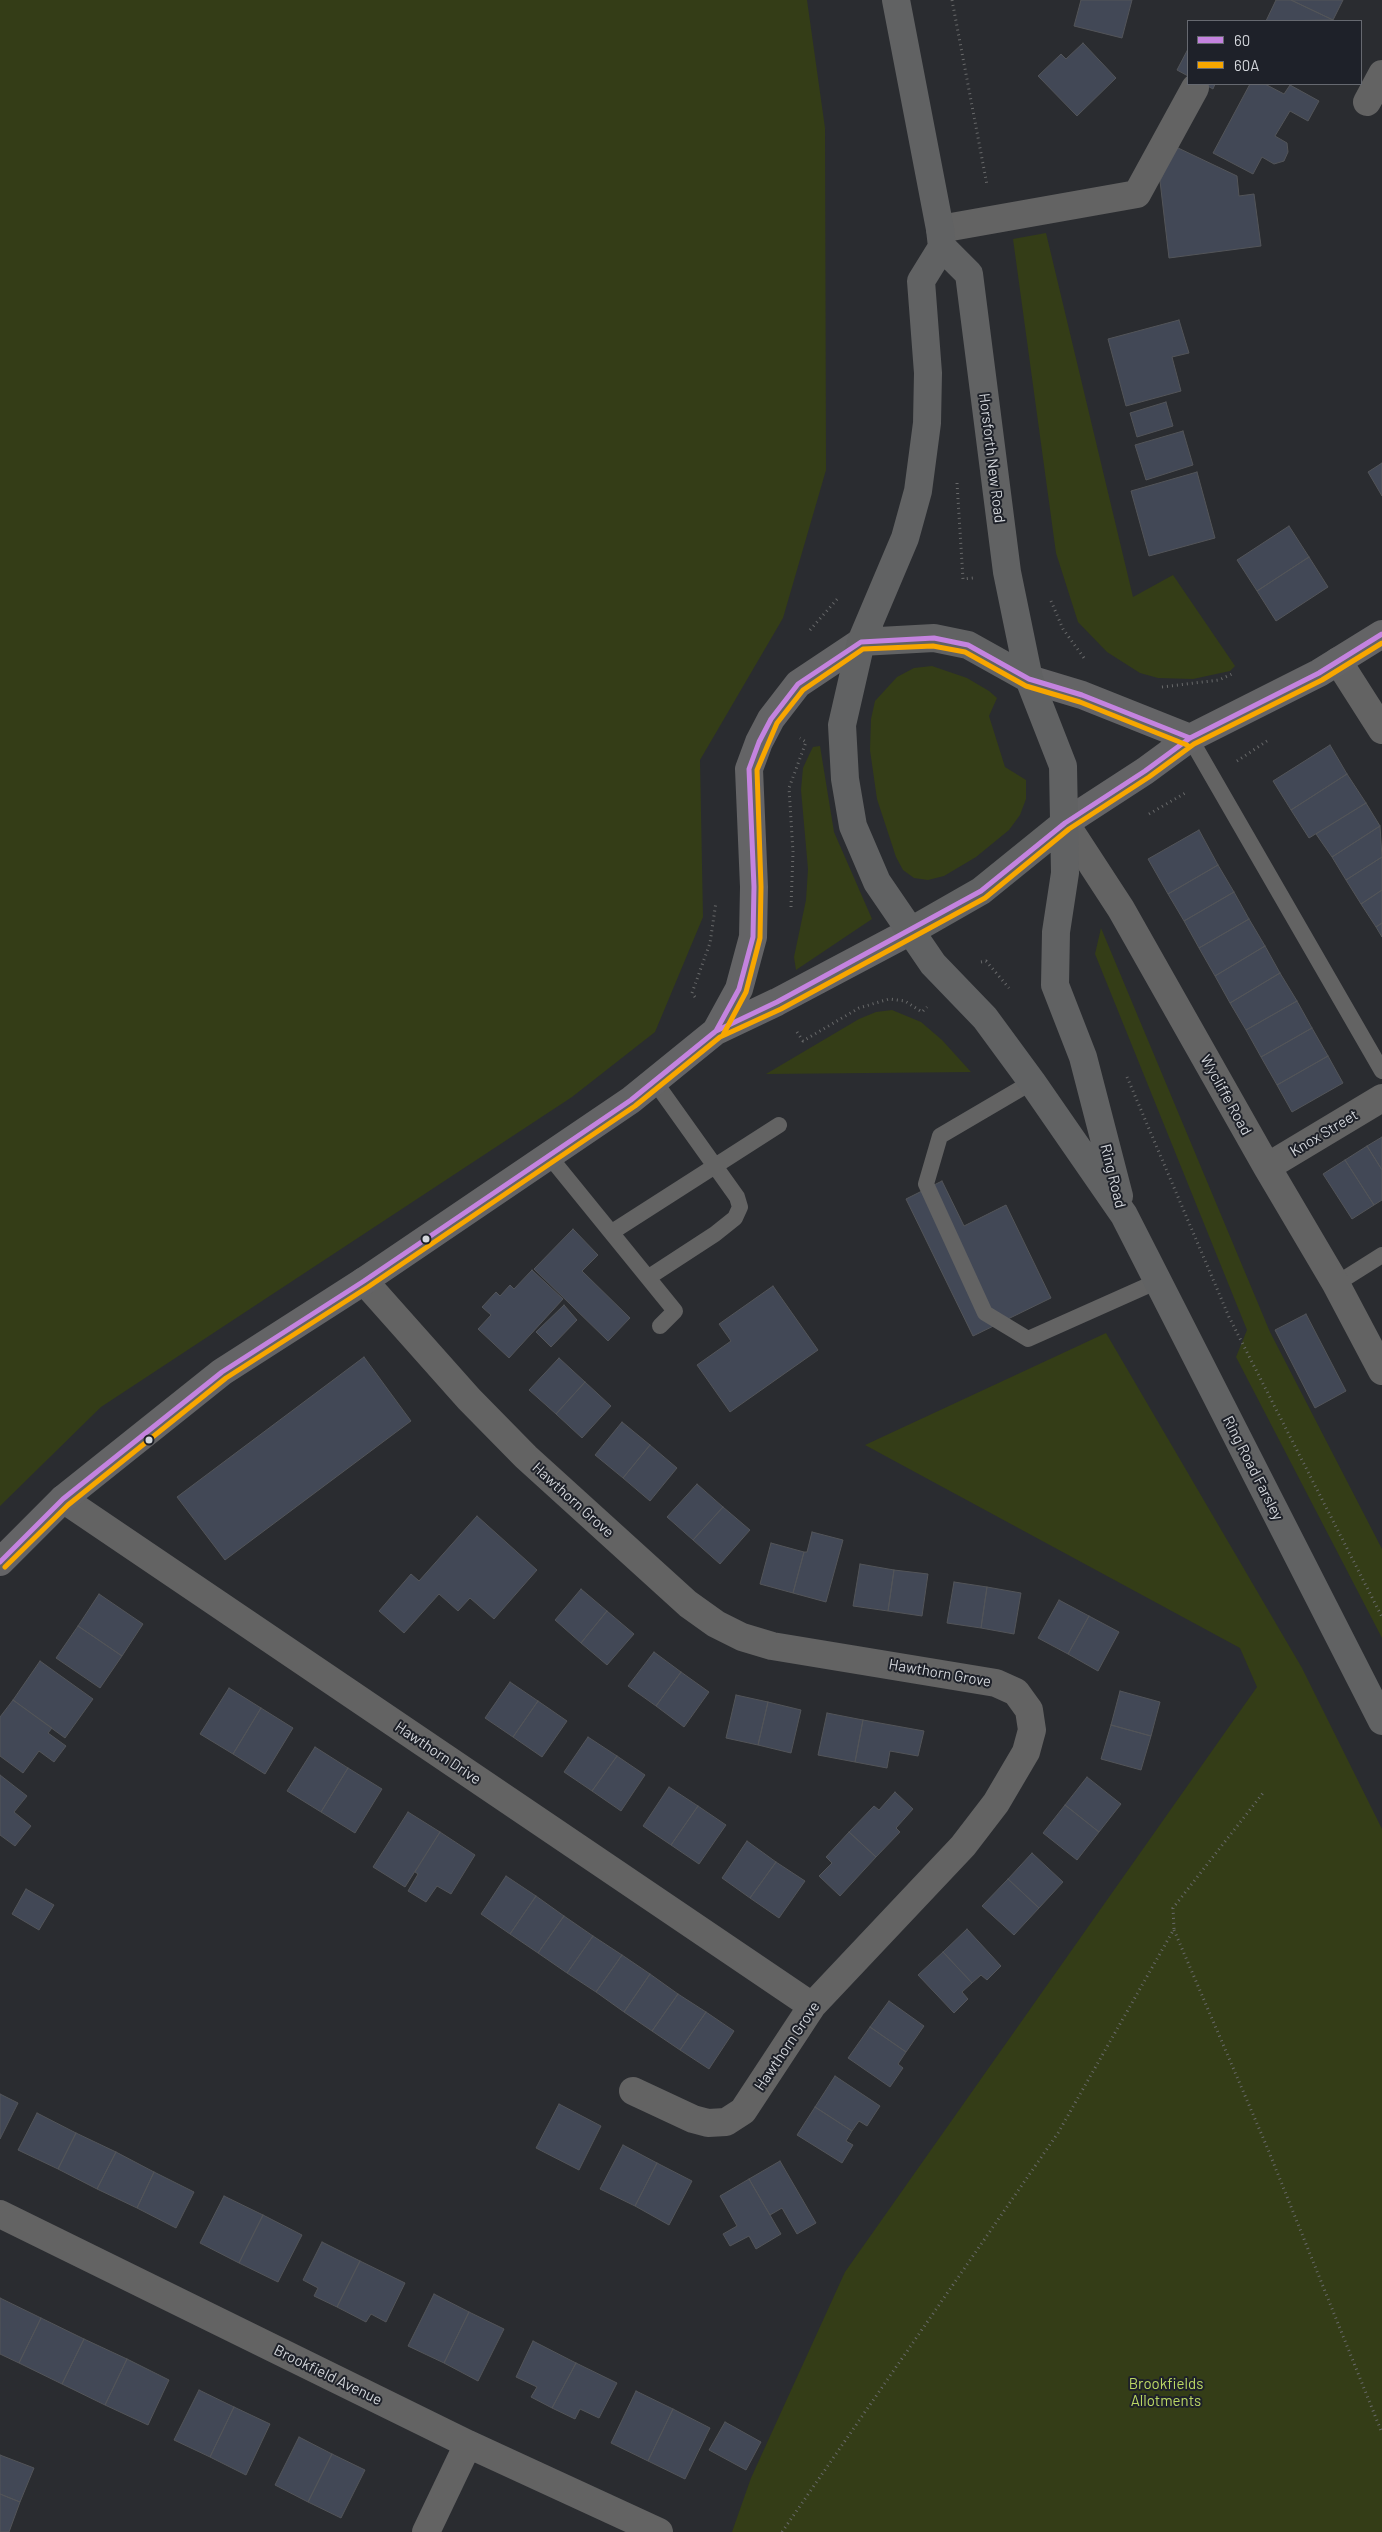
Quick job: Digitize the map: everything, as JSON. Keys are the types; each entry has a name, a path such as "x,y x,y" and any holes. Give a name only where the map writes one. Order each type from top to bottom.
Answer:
{"highway":[{"path":"896,0 941,238 921,281 928,373 927,423 918,492 904,538 862,642 934,638 968,645 1029,679"},
{"name":"Horsforth New Road","path":"941,238 969,274 1005,558 1029,679 1063,766 1065,823"},
{"name":"Ring Road","path":"862,642 842,725 845,779 852,826 877,882 933,964 985,1018 1032,1082 1124,1215"},
{"path":"911,931 982,892 1065,823"},
{"name":"Ring Road","path":"1065,823 1064,873 1056,932 1055,985 1083,1057 1124,1215"},
{"name":"Ring Road Farsley","path":"1124,1215 1382,1721"}],"main road":[{"path":"1065,823 1145,771 1190,738 1319,673 1382,634"},
{"path":"716,1031 739,989 753,937 754,887 749,769 770,719 798,684 862,642"},
{"path":"1029,679 1082,695 1190,738"},
{"path":"0,1562 63,1500 222,1372 364,1281 549,1156 655,1082 716,1031 777,1002 911,931"}],"street":[{"path":"1367,102 1382,74"},
{"path":"941,238 1138,194 1195,88"},
{"path":"1338,662 1382,730"},
{"name":"Wycliffe Road","path":"1065,823 1121,909 1267,1167 1336,1284 1382,1371"},
{"name":"Knox Street","path":"1267,1167 1382,1098"},
{"name":"Hawthorn Grove","path":"364,1281 469,1399 526,1457 688,1604 716,1624 742,1636 772,1646 996,1683 1016,1692 1029,1710 1032,1730 1026,1752 996,1803 964,1846 812,2006 743,2112 726,2122 708,2124 633,2091"},
{"name":"Hawthorn Drive","path":"63,1500 812,2006"},
{"name":"Brookfield Avenue","path":"0,2214 468,2444 658,2532"},
{"path":"426,2532 468,2444"}],"lane":[{"path":"1190,738 1382,1071"},
{"path":"648,1277 715,1234 734,1218 740,1207 737,1198 655,1082"},
{"path":"1032,1082 940,1136 926,1184 985,1313 1028,1339 1158,1281"},
{"path":"612,1232 779,1125"},
{"path":"549,1156 675,1311 660,1326"},
{"path":"1336,1284 1382,1255"}],"path":[{"path":"1126,1073 1229,1317 1382,1617"},
{"path":"1263,1793 1172,1908 1174,1929 1267,2148 1382,2432"},
{"path":"782,2532 1058,2134 1174,1929"}],"green space":[{"path":"0,0 807,0 825,128 826,470 783,618 700,760 703,917 655,1032 572,1097 101,1407 0,1506"},
{"path":"1046,233 1133,597 1173,575 1235,666 1230,671 1193,679 1158,678 1140,673 1107,652 1078,622 1056,553 1013,239"},
{"path":"932,666 967,678 997,698 989,716 1005,767 1026,780 1026,799 1020,815 1009,830 976,857 944,876 928,880 914,878 903,870 896,857 877,799 870,750 871,719 875,701 897,677 914,668"},
{"path":"820,746 834,832 872,919 796,970 794,957 806,900 808,869 801,790 803,768 813,747"},
{"path":"1101,928 1270,1332 1382,1549 1382,1638 1236,1357 1247,1330 1095,954"},
{"path":"892,1010 921,1022 942,1040 971,1072 766,1074 859,1019 876,1012"},
{"name":"Brookfields Allotments","path":"1106,1333 1302,1668 1382,1829 1382,2532 732,2532 751,2478 845,2272 1257,1687 1240,1648 865,1445"}],"building":[{"path":"1081,0 1132,0 1122,38 1074,26"},
{"path":"1276,0 1291,0 1333,20 1266,20"},
{"path":"1291,0 1343,0 1333,20"},
{"path":"1083,43 1116,78 1077,116 1038,76 1061,54 1066,59"},
{"path":"1187,51 1187,75 1177,70"},
{"path":"1206,85 1215,85 1213,89"},
{"path":"1249,85 1267,85 1284,94 1290,85 1319,101 1308,121 1290,111 1275,136 1287,143 1288,152 1284,161 1274,164 1262,157 1253,174 1213,153"},
{"path":"1176,147 1237,176 1239,196 1254,194 1261,246 1169,258 1160,181"},
{"path":"1179,320 1189,353 1172,357 1181,391 1126,406 1108,339"},
{"path":"1166,402 1173,426 1137,437 1130,413"},
{"path":"1183,431 1193,465 1146,480 1135,445"},
{"path":"1382,463 1382,496 1368,472"},
{"path":"1197,472 1215,538 1149,556 1131,491"},
{"path":"1289,526 1309,557 1257,591 1237,560"},
{"path":"1309,557 1328,587 1276,621 1257,591"},
{"path":"1330,745 1347,774 1291,810 1273,781"},
{"path":"1347,774 1366,803 1309,838 1291,810"},
{"path":"1366,803 1380,826 1332,857 1316,834"},
{"path":"1380,826 1382,857 1346,880 1332,857"},
{"path":"1199,830 1218,865 1168,894 1148,859"},
{"path":"1382,857 1382,890 1361,904 1346,880"},
{"path":"1218,865 1234,892 1184,921 1168,894"},
{"path":"1382,890 1382,923 1376,927 1361,904"},
{"path":"1234,892 1249,919 1199,948 1184,921"},
{"path":"1249,919 1265,946 1215,976 1199,948"},
{"path":"1382,923 1382,937 1376,927"},
{"path":"1265,946 1280,973 1230,1003 1215,976"},
{"path":"1280,973 1297,1001 1246,1030 1230,1003"},
{"path":"1297,1001 1312,1028 1261,1057 1246,1030"},
{"path":"1312,1028 1328,1056 1277,1085 1261,1057"},
{"path":"1328,1056 1343,1083 1292,1112 1277,1085"},
{"path":"1382,1137 1382,1170 1367,1146"},
{"path":"1367,1146 1382,1170 1382,1200 1374,1205 1345,1160"},
{"path":"1345,1160 1374,1205 1352,1219 1323,1174"},
{"path":"942,1181 964,1226 1006,1205 1051,1298 973,1336 906,1199"},
{"path":"573,1229 598,1255 582,1271 630,1318 608,1341 534,1269"},
{"path":"532,1270 563,1299 509,1358 478,1329 491,1315 482,1307 496,1292 500,1296 510,1285 514,1289"},
{"path":"773,1286 818,1350 730,1412 697,1365 731,1341 719,1324"},
{"path":"564,1305 577,1320 551,1347 536,1332"},
{"path":"1306,1314 1346,1391 1315,1408 1275,1330"},
{"path":"364,1357 411,1421 225,1560 177,1497"},
{"path":"559,1358 585,1382 556,1414 529,1390"},
{"path":"585,1382 611,1406 582,1438 556,1414"},
{"path":"622,1422 650,1445 623,1478 595,1455"},
{"path":"650,1445 677,1468 650,1501 623,1478"},
{"path":"697,1484 723,1507 693,1540 667,1517"},
{"path":"723,1507 750,1530 720,1564 693,1540"},
{"path":"477,1516 537,1570 494,1619 470,1598 458,1611 439,1594 404,1633 379,1611 411,1574 419,1581"},
{"path":"812,1532 843,1540 826,1602 793,1593 804,1552 807,1552"},
{"path":"771,1543 804,1552 793,1593 760,1584"},
{"path":"860,1564 894,1570 888,1611 853,1606"},
{"path":"894,1570 928,1574 922,1616 888,1611"},
{"path":"954,1582 987,1587 981,1628 947,1623"},
{"path":"987,1587 1021,1593 1014,1634 981,1628"},
{"path":"581,1589 607,1611 581,1643 555,1620"},
{"path":"99,1594 143,1624 122,1656 78,1626"},
{"path":"1059,1600 1089,1616 1068,1654 1038,1638"},
{"path":"607,1611 634,1634 607,1665 581,1643"},
{"path":"1089,1616 1119,1632 1098,1671 1068,1654"},
{"path":"78,1626 122,1656 100,1688 56,1658"},
{"path":"654,1652 681,1672 656,1706 628,1686"},
{"path":"40,1661 93,1699 65,1738 13,1700"},
{"path":"681,1672 709,1692 684,1727 656,1706"},
{"path":"510,1682 538,1701 513,1737 485,1718"},
{"path":"229,1688 261,1708 233,1754 200,1734"},
{"path":"1120,1691 1160,1702 1151,1736 1111,1725"},
{"path":"736,1695 768,1702 758,1745 726,1738"},
{"path":"13,1700 52,1728 48,1733 66,1746 54,1762 39,1751 23,1773 0,1756 0,1717"},
{"path":"538,1701 567,1721 542,1757 513,1737"},
{"path":"768,1702 801,1710 791,1753 758,1745"},
{"path":"261,1708 293,1728 265,1774 233,1754"},
{"path":"827,1713 863,1720 855,1762 818,1755"},
{"path":"863,1720 924,1731 918,1756 890,1751 887,1768 855,1762"},
{"path":"1111,1725 1151,1736 1141,1770 1101,1759"},
{"path":"588,1737 617,1756 592,1791 564,1772"},
{"path":"315,1747 348,1768 321,1812 287,1791"},
{"path":"617,1756 645,1775 621,1811 592,1791"},
{"path":"348,1768 382,1789 355,1833 321,1812"},
{"path":"0,1775 27,1796 14,1812 31,1826 15,1846 0,1835"},
{"path":"1087,1777 1121,1804 1099,1832 1065,1805"},
{"path":"669,1787 698,1806 671,1845 643,1826"},
{"path":"895,1792 913,1809 896,1828 900,1832 876,1857 849,1832 874,1806 879,1810"},
{"path":"1065,1805 1099,1832 1077,1860 1043,1833"},
{"path":"698,1806 726,1825 699,1864 671,1845"},
{"path":"408,1812 440,1832 405,1887 373,1867"},
{"path":"440,1832 475,1855 451,1894 437,1886 426,1902 408,1891 418,1874 415,1872"},
{"path":"849,1832 876,1857 840,1896 819,1876 832,1863 826,1857"},
{"path":"747,1841 776,1862 750,1898 722,1878"},
{"path":"1032,1853 1063,1882 1039,1908 1008,1879"},
{"path":"776,1862 805,1881 779,1918 750,1898"},
{"path":"506,1876 536,1896 510,1934 481,1914"},
{"path":"1008,1879 1039,1908 1014,1935 982,1906"},
{"path":"26,1889 54,1905 39,1930 12,1914"},
{"path":"536,1896 564,1916 538,1953 510,1934"},
{"path":"564,1916 593,1936 567,1973 538,1953"},
{"path":"967,1929 1001,1966 987,1980 981,1975 972,1983 943,1952"},
{"path":"593,1936 622,1955 596,1992 567,1973"},
{"path":"943,1952 972,1983 962,1992 968,1999 954,2013 918,1975"},
{"path":"622,1955 650,1974 624,2012 596,1992"},
{"path":"650,1974 678,1994 652,2031 624,2012"},
{"path":"678,1994 706,2012 680,2050 652,2031"},
{"path":"889,2001 924,2026 906,2052 870,2027"},
{"path":"706,2012 734,2031 709,2069 680,2050"},
{"path":"870,2027 906,2052 898,2064 903,2068 890,2087 848,2058"},
{"path":"835,2076 880,2106 867,2126 859,2121 852,2131 815,2107"},
{"path":"0,2094 18,2103 0,2139"},
{"path":"559,2104 601,2126 579,2170 536,2148"},
{"path":"815,2107 852,2131 846,2141 853,2145 842,2163 797,2135"},
{"path":"37,2113 76,2133 58,2169 18,2150"},
{"path":"76,2133 116,2152 97,2189 58,2169"},
{"path":"623,2145 657,2163 635,2206 600,2189"},
{"path":"116,2152 154,2172 137,2208 97,2189"},
{"path":"780,2161 816,2223 797,2234 782,2208 770,2215 749,2179"},
{"path":"657,2163 692,2181 669,2225 635,2206"},
{"path":"154,2172 194,2192 176,2228 137,2208"},
{"path":"749,2179 781,2234 756,2249 749,2236 730,2246 723,2234 737,2226 720,2196"},
{"path":"224,2196 263,2215 239,2263 200,2243"},
{"path":"263,2215 302,2235 278,2282 239,2263"},
{"path":"322,2242 360,2261 337,2307 314,2296 318,2288 303,2280"},
{"path":"360,2261 405,2283 386,2322 371,2314 366,2322 337,2307"},
{"path":"434,2294 469,2312 444,2363 408,2346"},
{"path":"0,2298 41,2318 19,2363 0,2354"},
{"path":"469,2312 504,2329 478,2381 444,2363"},
{"path":"41,2318 84,2339 62,2384 19,2363"},
{"path":"84,2339 127,2359 105,2405 62,2384"},
{"path":"533,2341 576,2363 552,2408 531,2397 537,2387 516,2377"},
{"path":"127,2359 169,2380 148,2425 105,2405"},
{"path":"576,2363 617,2383 599,2418 580,2409 575,2419 552,2408"},
{"path":"199,2390 234,2407 210,2457 174,2440"},
{"path":"636,2391 673,2409 648,2461 611,2443"},
{"path":"234,2407 270,2424 246,2475 210,2457"},
{"path":"673,2409 710,2428 685,2479 648,2461"},
{"path":"725,2422 761,2442 746,2470 709,2450"},
{"path":"299,2437 332,2454 308,2502 275,2485"},
{"path":"332,2454 365,2470 341,2518 308,2502"},
{"path":"0,2455 34,2468 20,2502 0,2494"},
{"path":"0,2494 20,2502 9,2532 0,2532"}],"transit line":[{"name":"60","path":"0,1562 63,1499 222,1372 364,1281 631,1100 716,1031 777,1002 981,891 1065,823 1145,771 1190,738 1319,673 1382,634"},
{"name":"60","path":"716,1031 739,989 753,937 754,887 749,769 759,742 771,719 798,684 861,642 934,638 968,645 1029,679 1082,695 1190,738"},
{"name":"60A","path":"5,1567 68,1505 226,1378 368,1287 635,1106 720,1037 781,1009 985,898 1069,829 1149,777 1194,744 1322,680 1382,643"},
{"name":"60A","path":"723,1035 746,992 760,938 761,887 757,770 777,723 803,690 863,649 933,646 965,652 1026,686 1080,702 1187,745"}]}
